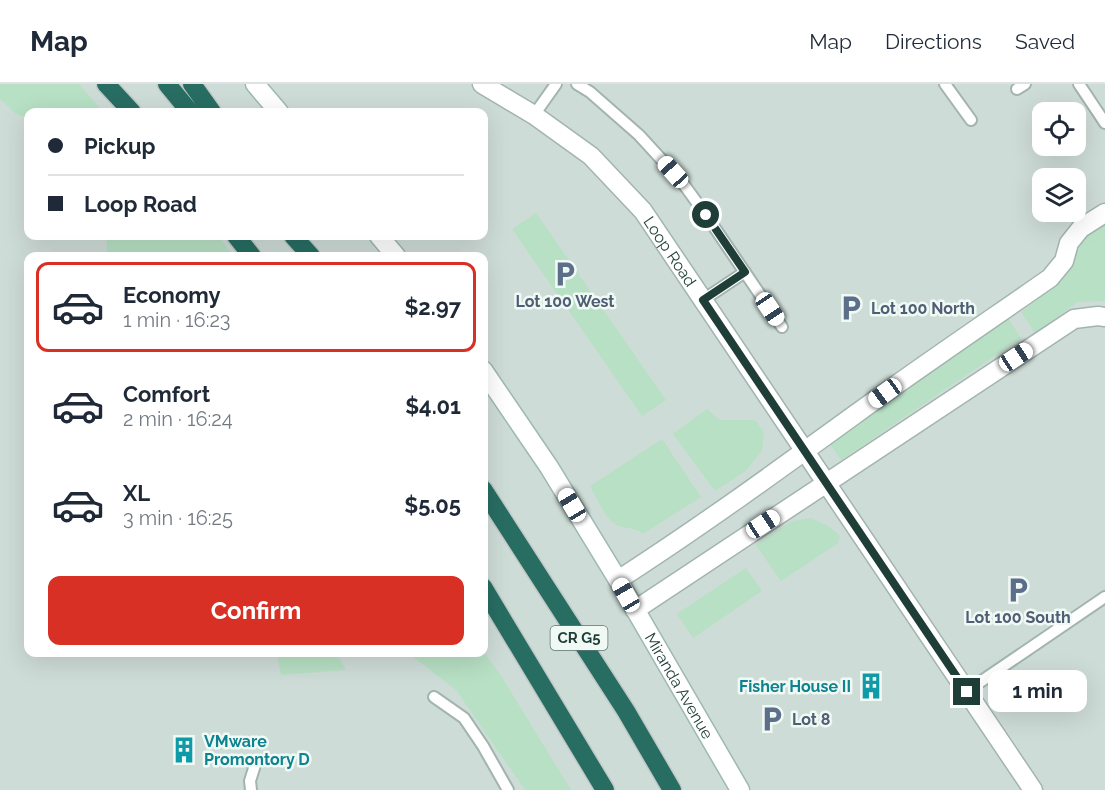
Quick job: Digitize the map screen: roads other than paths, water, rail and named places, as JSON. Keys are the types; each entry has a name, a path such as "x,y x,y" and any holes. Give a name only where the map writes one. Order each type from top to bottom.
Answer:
{"highway":[{"path":"106,84 128,108"},
{"path":"166,84 187,108"},
{"path":"192,84 209,108"},
{"path":"239,240 249,252"},
{"path":"297,240 308,252"},
{"name":"CR G5","path":"488,497 626,711 672,790"},
{"path":"488,595 605,790"}],"street":[{"path":"255,84 276,108"},
{"name":"Loop Road","path":"482,84 534,115 591,156 643,211 1033,790"},
{"path":"618,580 1050,278 1064,261 1069,243 1081,228 1105,213"},
{"path":"382,240 393,252"},
{"path":"635,610 1074,319 1105,317"},
{"name":"Miranda Avenue","path":"488,377 549,467 618,580 740,790"}],"lane":[{"path":"534,115 556,84"},
{"path":"577,84 590,92 639,135 682,182 783,327"},
{"path":"945,84 971,120"},
{"path":"1078,84 1105,123"},
{"path":"703,300 745,272"},
{"path":"967,692 1105,597"},
{"path":"434,697 464,718 508,790"},
{"path":"251,790 250,781 255,765"}],"place":[{"name":"Lot 100 West","path":"565,274"},
{"name":"Lot 100 North","path":"851,308"},
{"name":"Lot 100 South","path":"1018,590"},
{"name":"Fisher House II","path":"871,686"},
{"name":"Lot 8","path":"772,719"},
{"name":"VMware Promontory D","path":"184,750"}]}
